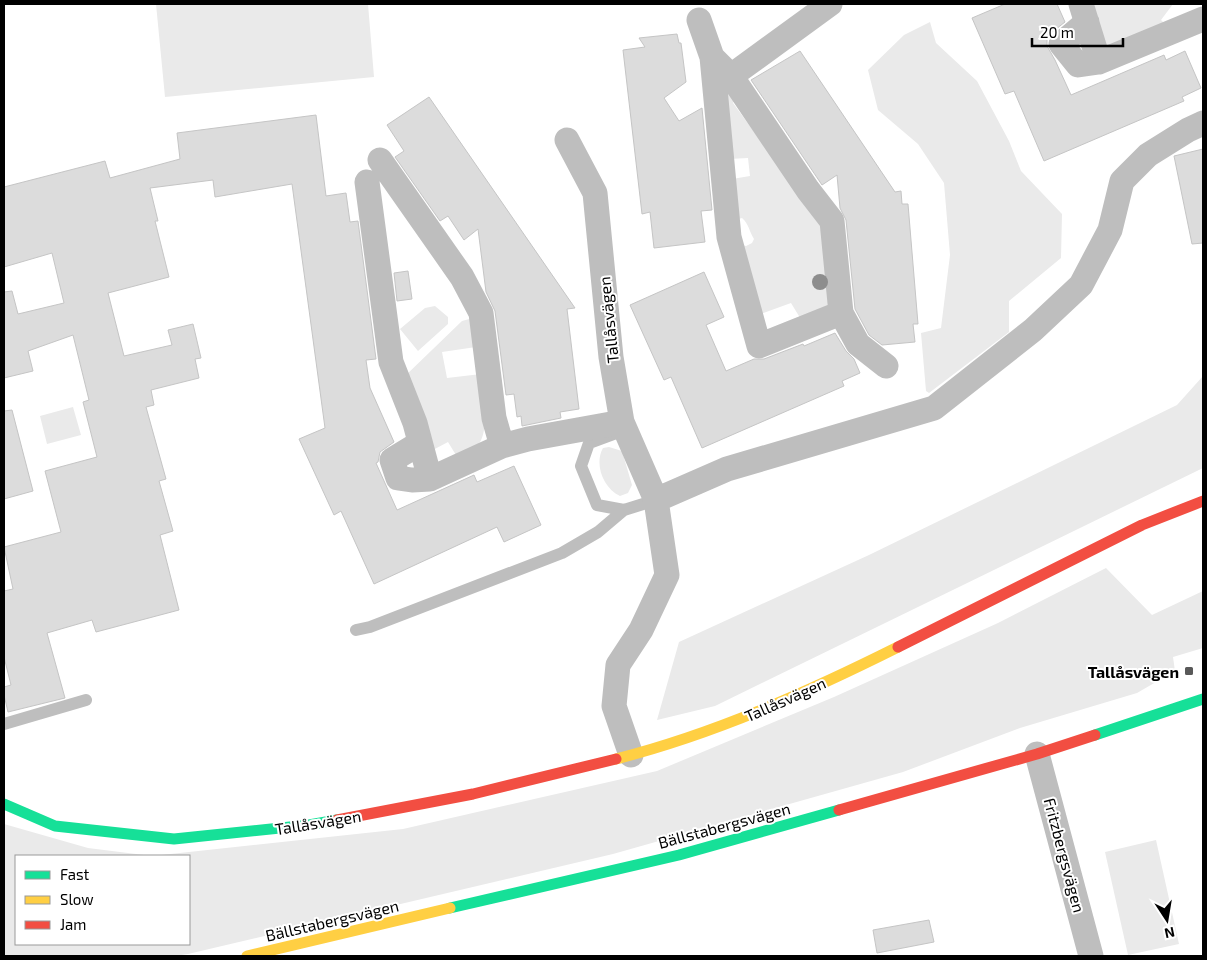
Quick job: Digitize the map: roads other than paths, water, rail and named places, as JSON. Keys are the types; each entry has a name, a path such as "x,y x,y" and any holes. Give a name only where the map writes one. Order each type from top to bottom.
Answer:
{"street":[{"path":"731,76 830,4"},
{"path":"1084,13 1099,62 1203,18 1196,4"},
{"path":"699,20 712,57 729,238 759,346 841,312"},
{"path":"712,57 731,76 808,190 832,221 841,312 858,344 886,366"},
{"path":"656,500 727,469 934,408 1033,330 1081,285 1110,230 1122,181 1148,155 1203,123"},
{"name":"Tallåsvägen","path":"567,140 595,193 611,357 624,426 656,500 667,575 642,630 618,665 614,706 631,755"},
{"path":"380,160 462,277 481,313 494,418 502,446"},
{"path":"367,182 391,362 415,423 430,479 502,446 528,439 624,426"},
{"name":"Tallåsvägen","path":"4,804 55,826 174,839 319,823 473,794 631,755 721,727 846,673 1142,525 1203,501"},
{"name":"Bällstabergsvägen","path":"247,956 679,855 1037,754 1203,699"},
{"name":"Fritzbergsvägen","path":"1037,754 1091,956"}],"lane":[{"path":"624,426 589,443 581,466 597,505 624,510"},
{"path":"356,630 370,627 562,553 598,532 624,510 656,500"},
{"path":"4,724 86,700"}],"place":[{"name":"Tallåsvägen","path":"1189,671"}]}
